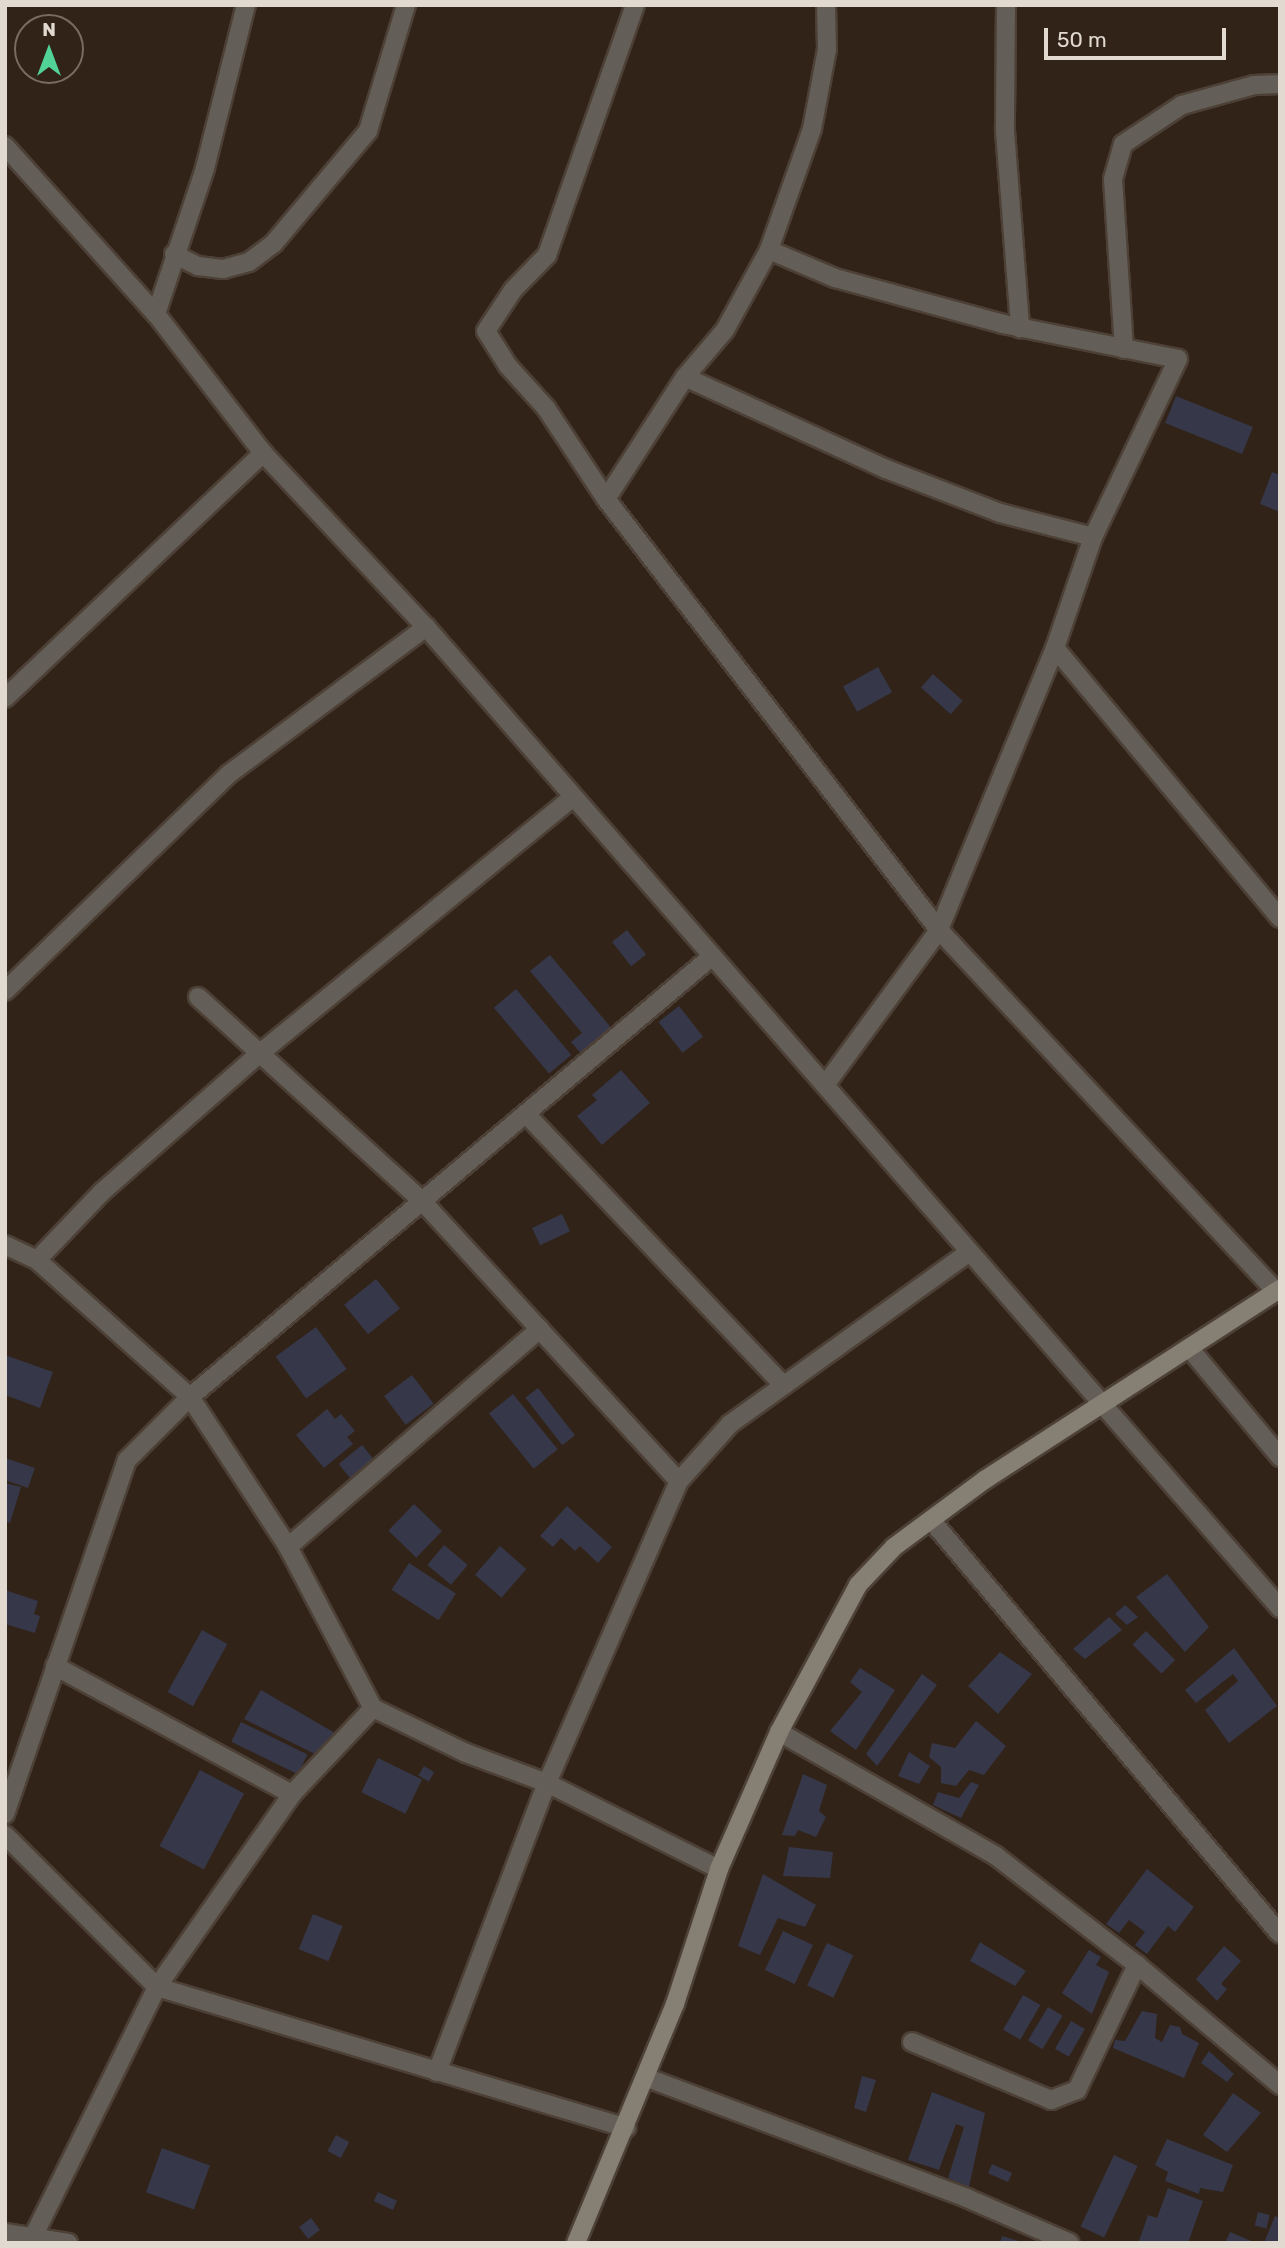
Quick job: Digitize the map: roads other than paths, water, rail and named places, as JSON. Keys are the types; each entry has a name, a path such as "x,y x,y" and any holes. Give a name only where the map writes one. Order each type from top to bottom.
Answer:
{"main road":[{"path":"576,2243 626,2128 719,1869 779,1732 858,1585 894,1547 931,1520 1278,1290"}],"street":[{"path":"156,314 213,142 246,5"},
{"path":"174,254 198,266 223,269 249,261 274,243 368,131 406,5"},
{"path":"635,5 548,255 513,290 486,331 508,366 546,408 606,499 939,930 1278,1290"},
{"path":"606,499 685,377 725,330 769,250 812,129 827,49 826,5"},
{"path":"1006,5 1005,131 1020,328"},
{"path":"1124,349 1113,179 1123,144 1182,105 1254,85 1280,84"},
{"path":"5,146 156,314 263,453 426,627 710,958 825,1085 967,1254 1105,1404 1280,1608"},
{"path":"769,250 835,278 1020,328 1178,359 1093,537 1055,648 939,930 825,1085"},
{"path":"685,377 886,469 1000,513 1093,537"},
{"path":"5,698 263,453"},
{"path":"5,991 229,774 426,627"},
{"path":"1055,648 1280,918"},
{"path":"37,1260 103,1191 260,1054 572,798"},
{"path":"5,1814 9,1784 55,1666 127,1460 190,1397 710,958"},
{"path":"198,997 422,1201 679,1480"},
{"path":"527,1115 783,1385"},
{"path":"5,1245 37,1260 190,1397 288,1547 373,1708 466,1753 548,1783 719,1869"},
{"path":"437,2073 548,1783 679,1480 730,1424 967,1254"},
{"path":"288,1547 540,1329"},
{"path":"1190,1349 1280,1457"},
{"path":"931,1520 1280,1934"},
{"path":"55,1666 292,1794"},
{"path":"33,2237 157,1987 292,1794 373,1708"},
{"path":"779,1732 996,1856 1137,1965 1280,2085"},
{"path":"5,1835 157,1987 626,2128"},
{"path":"912,2042 1051,2100 1077,2090 1137,1965"},
{"path":"645,2077 967,2198 1070,2243"},
{"path":"5,2233 68,2243"}]}
